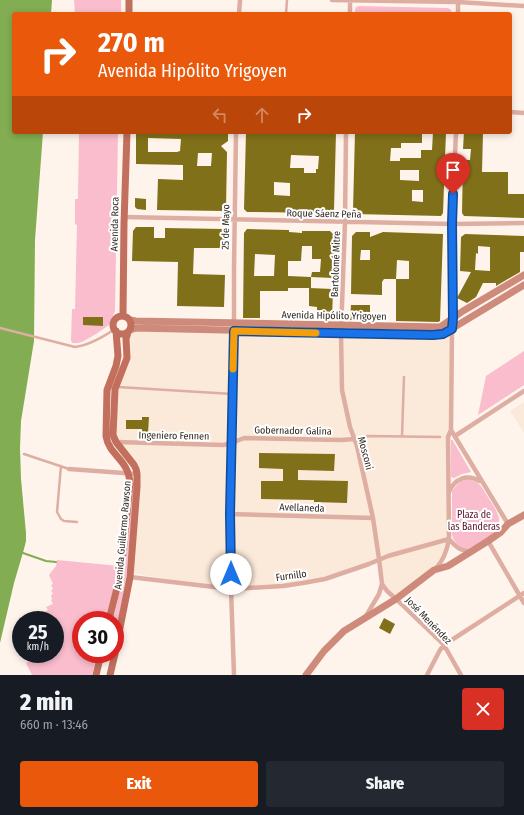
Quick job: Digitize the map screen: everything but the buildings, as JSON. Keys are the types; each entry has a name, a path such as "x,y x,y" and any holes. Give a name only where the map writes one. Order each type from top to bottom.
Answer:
{"main road":[{"path":"129,0 129,12"},
{"name":"Avenida Roca","path":"123,316 127,134"},
{"name":"Avenida Hipólito Yrigoyen","path":"130,320 440,327 524,275"},
{"name":"Avenida Hipólito Yrigoyen","path":"129,331 136,328 443,334 524,285"},
{"path":"116,442 113,435 116,386 127,358 126,339 132,325 126,316 118,317 114,320 115,330 120,334 129,331"},
{"name":"Avenida Guillermo Rawson","path":"111,611 123,559 130,484 124,464 110,447 106,436 107,390 118,356 115,330"},
{"name":"Avenida Guillermo Rawson","path":"116,442 134,465 137,474 130,577 123,611"},
{"path":"306,675 324,651 344,632 396,599 434,570 448,566 488,541 501,532 508,524 524,515"},
{"path":"96,675 99,663"},
{"name":"Avenida Guillermo Rawson","path":"110,675 113,663"}],"street":[{"path":"239,12 240,0"},
{"path":"332,0 458,1 524,6"},
{"path":"350,0 350,12"},
{"path":"458,1 458,12"},
{"path":"512,112 524,113"},
{"name":"25 de Mayo","path":"234,675 230,514 236,134"},
{"name":"Bartolomé Mitre","path":"342,325 346,134"},
{"path":"434,570 443,559 448,548 449,539 448,437 451,430 453,318 452,224 456,134"},
{"name":"Roque Sáenz Peña","path":"124,218 452,224 524,223"},
{"name":"Mosconi","path":"342,325 342,390 350,427 357,446 372,518 380,559 382,584 373,606 362,621"},
{"path":"454,436 524,391"},
{"path":"451,430 508,524"},
{"name":"Gobernador Galina","path":"232,443 244,438 354,439"},
{"name":"Ingeniero Fennen","path":"116,442 222,445 232,443"},
{"path":"69,469 137,474"},
{"path":"449,493 454,484 461,479 471,478 482,482"},
{"name":"Avellaneda","path":"230,514 372,518"},
{"path":"449,539 461,550 474,550"},
{"name":"Furnillo","path":"130,577 231,589 303,584 325,579 380,559 449,539"},
{"path":"488,541 524,603"},
{"path":"382,584 396,599"},
{"path":"427,675 444,645 524,593"},
{"name":"José Menéndez","path":"396,599 444,645 461,675"}],"lane":[{"path":"286,0 286,12"},
{"path":"0,328 75,347 87,344 115,330"},
{"path":"402,436 404,376"},
{"path":"116,386 233,394"},
{"path":"354,439 368,436 440,436"},
{"path":"24,454 69,469"},
{"path":"61,466 57,512 64,521 77,522"}],"shaded area":[{"path":"0,0 52,0 51,12 12,12 12,134 43,134 35,240 34,341 21,421 21,479 26,541 14,583 0,643"},
{"path":"452,329 451,430 448,437 449,539 443,559 396,599 382,584 380,560 303,583 231,589 130,573 137,474 116,442 115,389 129,331 433,335"},
{"path":"524,402 524,433 510,411"}],"green space":[{"path":"74,0 121,0 121,12 75,12"},
{"path":"356,7 448,8 452,12 355,12"},
{"path":"79,134 118,134 115,311 109,325 82,342 72,343 72,309 75,309 77,225 75,224 75,199 78,199"},
{"path":"524,351 524,385 478,415 486,376"},
{"name":"Plaza de las Banderas","path":"451,440 453,440 471,472 454,478 451,477"},
{"name":"Plaza de las Banderas","path":"461,481 475,481 480,485 496,509 499,519 498,528 493,533 470,548 464,548 459,545 452,535 452,491"},
{"path":"133,484 135,485 126,577 120,611 115,611 125,569"},
{"path":"57,560 119,566 108,611 72,611 72,663 95,663 92,675 32,675 26,663 64,663 64,611 46,611 48,610 46,607 53,604 51,595 53,594 51,590 53,589 51,585 53,584 49,575 56,566"}],"waterway":[{"path":"23,553 46,561 56,562"}],"slow traffic":[{"path":"233,369 234,331 316,333"}],"route":[{"path":"231,574 230,514 234,331 433,335 443,334 452,329 453,194"}]}
